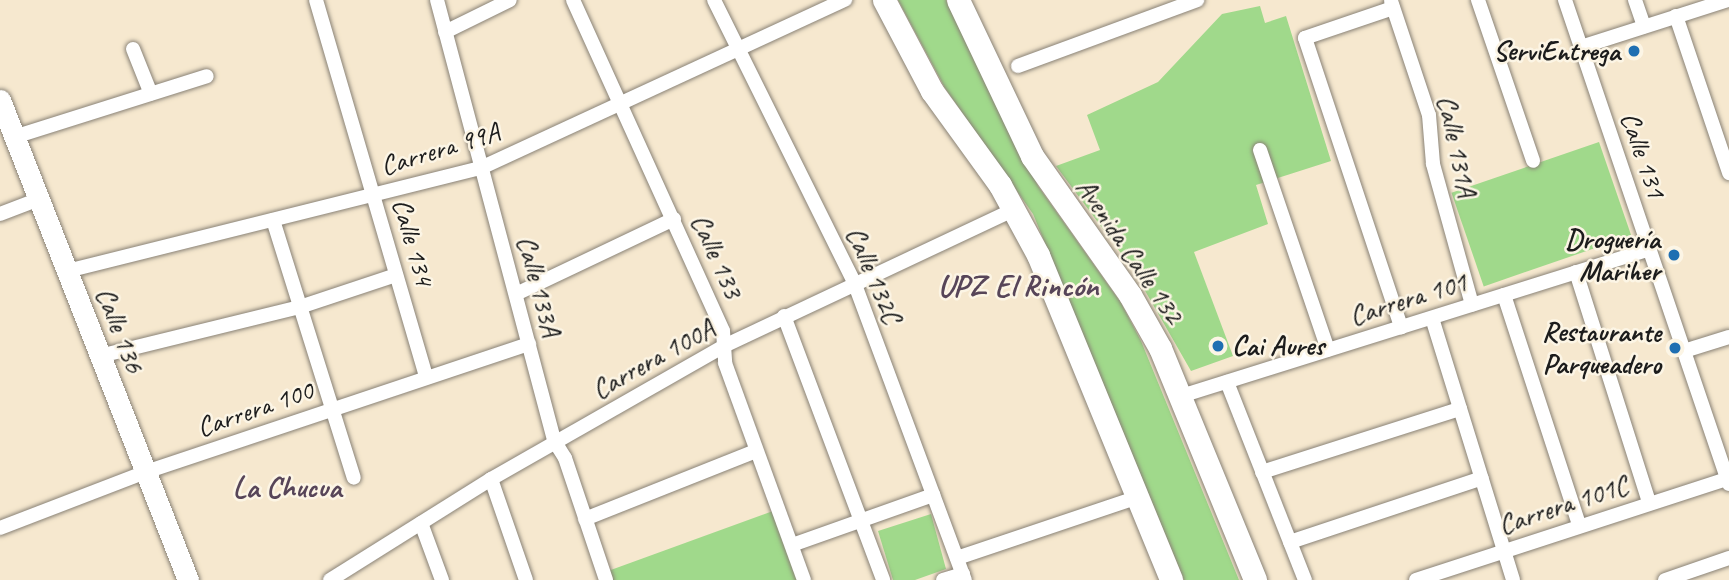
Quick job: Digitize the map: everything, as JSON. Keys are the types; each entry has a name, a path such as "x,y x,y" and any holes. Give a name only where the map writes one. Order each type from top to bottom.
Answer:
{"main road":[{"path":"884,0 932,91 1015,209 1054,292 1171,580"},
{"name":"Avenida Calle 132","path":"958,0 1032,156 1130,295 1181,396 1255,580"}],"street":[{"name":"Calle 134","path":"316,0 426,377"},
{"name":"Calle 133A","path":"437,0 555,442 606,580"},
{"path":"445,32 510,0"},
{"name":"Calle 133","path":"573,0 723,331 725,363 804,580"},
{"name":"Calle 132C","path":"714,0 854,282 964,577"},
{"name":"Carrera 99A","path":"67,271 483,167 622,106 845,0"},
{"path":"1018,66 1197,0"},
{"path":"1478,0 1533,161"},
{"name":"Calle 131","path":"1565,0 1728,482"},
{"path":"1635,0 1644,26"},
{"path":"1581,47 1722,1"},
{"path":"1391,4 1305,37 1401,327"},
{"name":"Calle 131A","path":"1391,4 1429,115 1433,164 1472,305"},
{"path":"1676,16 1729,173"},
{"path":"133,49 151,93"},
{"path":"14,137 208,76"},
{"name":"Calle 136","path":"0,100 188,580"},
{"path":"1260,150 1328,350"},
{"path":"0,214 39,200"},
{"name":"Carrera 100A","path":"330,580 491,479 724,346 854,282 1015,209"},
{"path":"516,294 674,219"},
{"path":"273,220 355,478"},
{"name":"Carrera 101","path":"1181,396 1649,249"},
{"path":"1577,272 1649,502"},
{"path":"100,356 300,307 396,275"},
{"path":"1504,295 1579,525"},
{"path":"785,316 883,580"},
{"path":"1432,318 1513,580"},
{"path":"1684,351 1729,337"},
{"name":"Carrera 100","path":"0,528 146,472 529,344"},
{"path":"1227,382 1305,580"},
{"path":"1262,472 1460,409"},
{"path":"585,519 756,451"},
{"path":"1290,542 1482,478"},
{"path":"491,479 526,580"},
{"name":"Carrera 101C","path":"1416,580 1649,502 1728,482"},
{"path":"792,545 933,495"},
{"path":"957,558 1138,497"},
{"path":"421,523 442,580"},
{"path":"1665,580 1729,558"},
{"path":"355,564 360,580"},
{"path":"943,580 964,577"}],"green space":[{"path":"898,0 946,0 1038,186 1121,303 1141,341 1239,580 1184,580 1033,214 945,88"},
{"path":"1260,6 1265,23 1286,16 1331,161 1256,185 1268,224 1194,252 1233,356 1191,371 1132,268 1056,166 1100,150 1087,115 1158,82 1222,14"},
{"path":"1599,142 1631,236 1484,286 1451,193"},
{"path":"773,511 798,580 612,580 608,571"},
{"path":"931,514 946,569 915,580 893,580 878,531"}],"place":[{"name":"ServiEntrega","path":"1634,51"},
{"name":"Droguería Mariher","path":"1674,255"},
{"name":"Cai Aures","path":"1218,346"},
{"name":"Restaurante Parqueadero","path":"1675,348"}],"district":[{"name":"UPZ El Rincón","path":"1018,286"},
{"name":"La Chucua","path":"287,487"}]}
